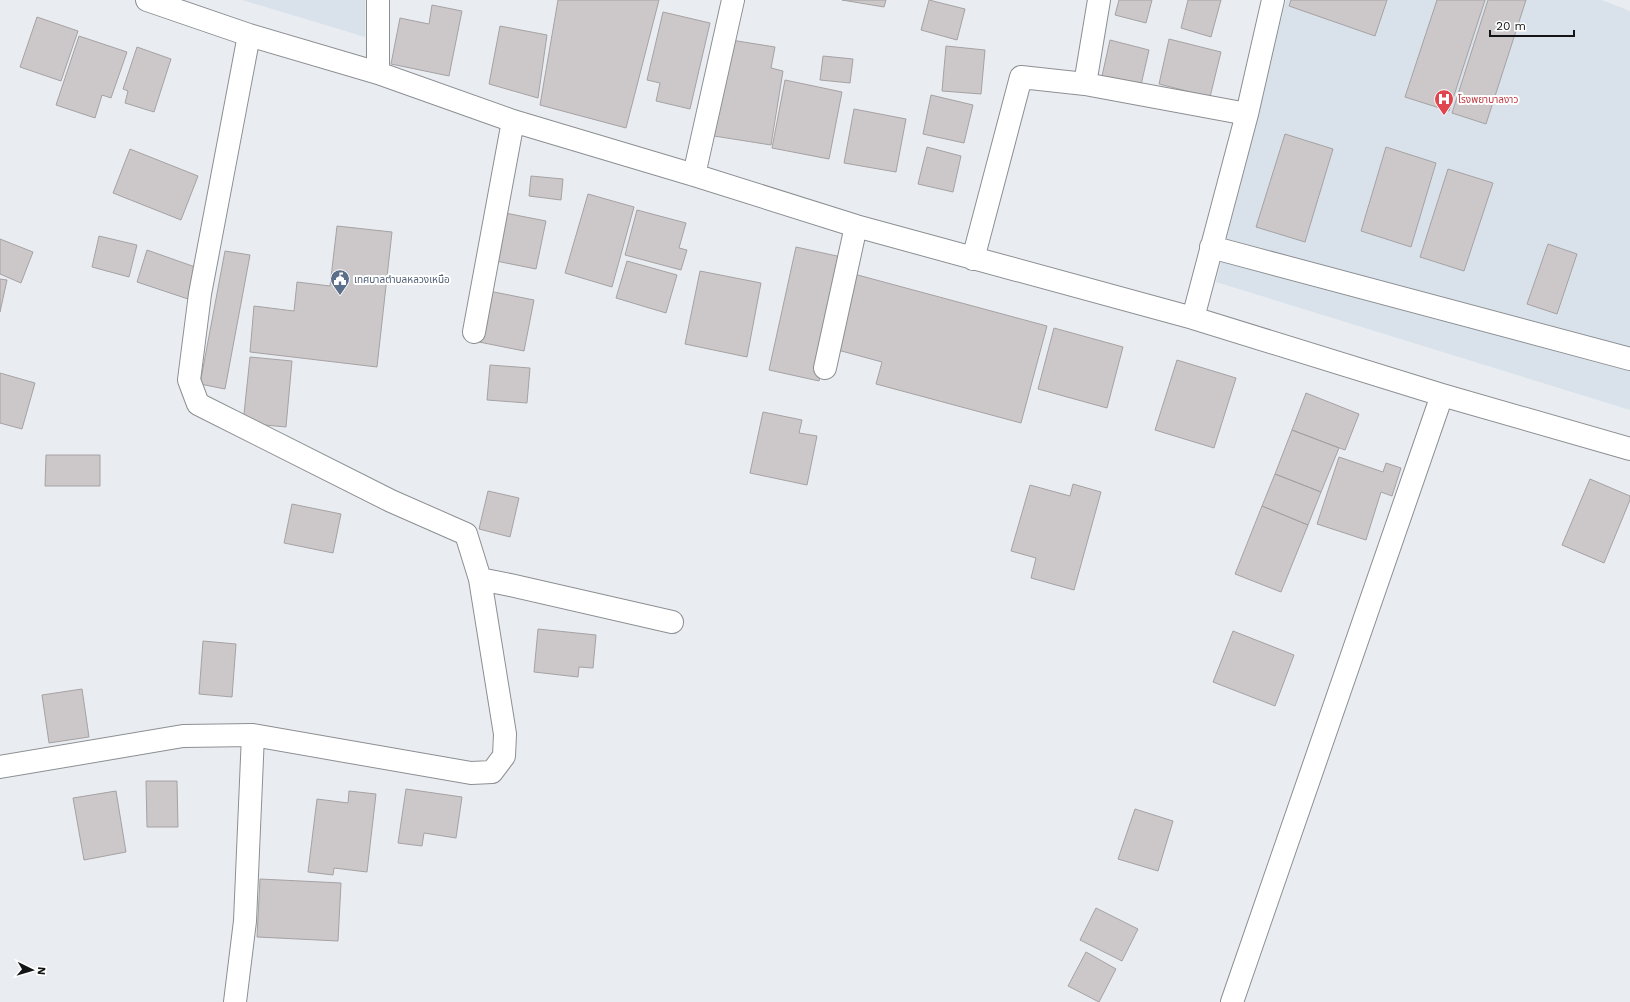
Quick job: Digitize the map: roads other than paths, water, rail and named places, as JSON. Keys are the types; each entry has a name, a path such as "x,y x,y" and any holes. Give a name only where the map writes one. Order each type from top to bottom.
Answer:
{"street":[{"path":"147,0 249,35 378,73 513,121 694,175 856,226 1193,318 1442,395 1630,449"},
{"path":"378,0 378,73"},
{"path":"694,175 733,0"},
{"path":"1085,84 1099,0"},
{"path":"1193,318 1247,114 1273,0"},
{"path":"0,767 183,736 253,735 472,773 492,772 504,756 505,734 480,579 466,534 391,500 198,404 189,380 200,294 249,35"},
{"path":"973,259 1021,77 1085,84 1247,114"},
{"path":"474,332 513,121"},
{"path":"825,368 856,226"},
{"path":"1211,247 1630,359"},
{"path":"1232,1002 1442,395"},
{"path":"480,579 672,622"},
{"path":"235,1002 245,921 253,735"}],"place":[{"name":"โรงพยาบาลงาว","path":"1444,116"},
{"name":"เทศบาลตำบลหลวงเหนือ","path":"340,296"}]}
